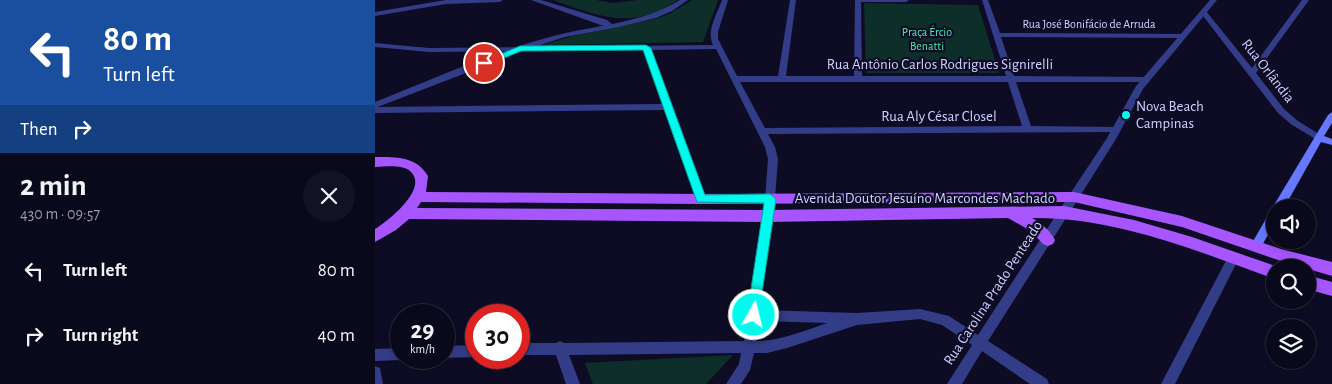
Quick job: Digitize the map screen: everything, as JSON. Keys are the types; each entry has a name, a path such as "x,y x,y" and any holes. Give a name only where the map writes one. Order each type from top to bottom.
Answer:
{"main road":[{"path":"1284,199 1332,114"},
{"path":"1319,138 1332,142"},
{"path":"375,162 395,161 410,164 419,172 422,183 418,197 406,213 394,224 375,236"},
{"name":"Avenida Doutor Jesuíno Marcondes Machado","path":"418,197 701,199 1074,197 1135,209 1197,226 1315,265 1332,268"},
{"path":"1134,226 1135,209"},
{"name":"Avenida Doutor Jesuíno Marcondes Machado","path":"406,213 768,216 1064,212 1134,226 1192,243 1266,269"},
{"path":"1008,213 1036,226 1048,240"},
{"path":"1256,246 1266,229"},
{"path":"1316,285 1332,289"}],"street":[{"path":"375,14 396,8 409,0"},
{"path":"433,0 446,2"},
{"path":"375,14 446,2 500,0"},
{"path":"534,0 609,25"},
{"path":"375,105 520,49 568,34 646,19 663,13 685,0"},
{"path":"725,0 714,32 717,47 761,131 773,159 768,216 749,346 745,366 733,384"},
{"path":"781,78 793,0"},
{"path":"858,78 858,0 906,0"},
{"path":"985,0 1028,130"},
{"name":"Rua Carolina Prado Penteado","path":"954,384 980,341 1048,240 1139,88 1214,0"},
{"path":"1252,72 1306,0"},
{"name":"Rua Orlândia","path":"1204,12 1281,111 1295,123 1319,138"},
{"name":"Rua José Bonifácio de Arruda","path":"997,36 1182,36"},
{"path":"375,45 429,50 717,47"},
{"path":"646,48 701,199"},
{"name":"Rua Antônio Carlos Rodrigues Signirelli","path":"734,79 1011,77 1146,79"},
{"path":"375,110 668,107"},
{"name":"Rua Aly César Closel","path":"761,131 1116,129"},
{"path":"1168,384 1233,258"},
{"path":"754,315 857,319 920,314 945,320 980,341 1042,384"},
{"path":"530,348 777,346 857,319"},
{"path":"560,347 573,384"},
{"path":"375,355 390,354"},
{"path":"375,372 376,384"}],"green space":[{"path":"553,0 596,0 613,3 637,0 678,0 661,10 646,15 616,18 586,12"},
{"path":"692,0 718,0 703,42 543,45 573,36 655,19 669,14"},
{"name":"Praça Ércio Benatti","path":"864,3 978,5 999,73 866,73"},
{"path":"733,355 706,384 593,384 585,363"}],"place":[{"name":"Nova Beach Campinas","path":"1126,115"}],"route":[{"path":"484,63 520,49 646,48 701,199 770,199 754,315"}]}
